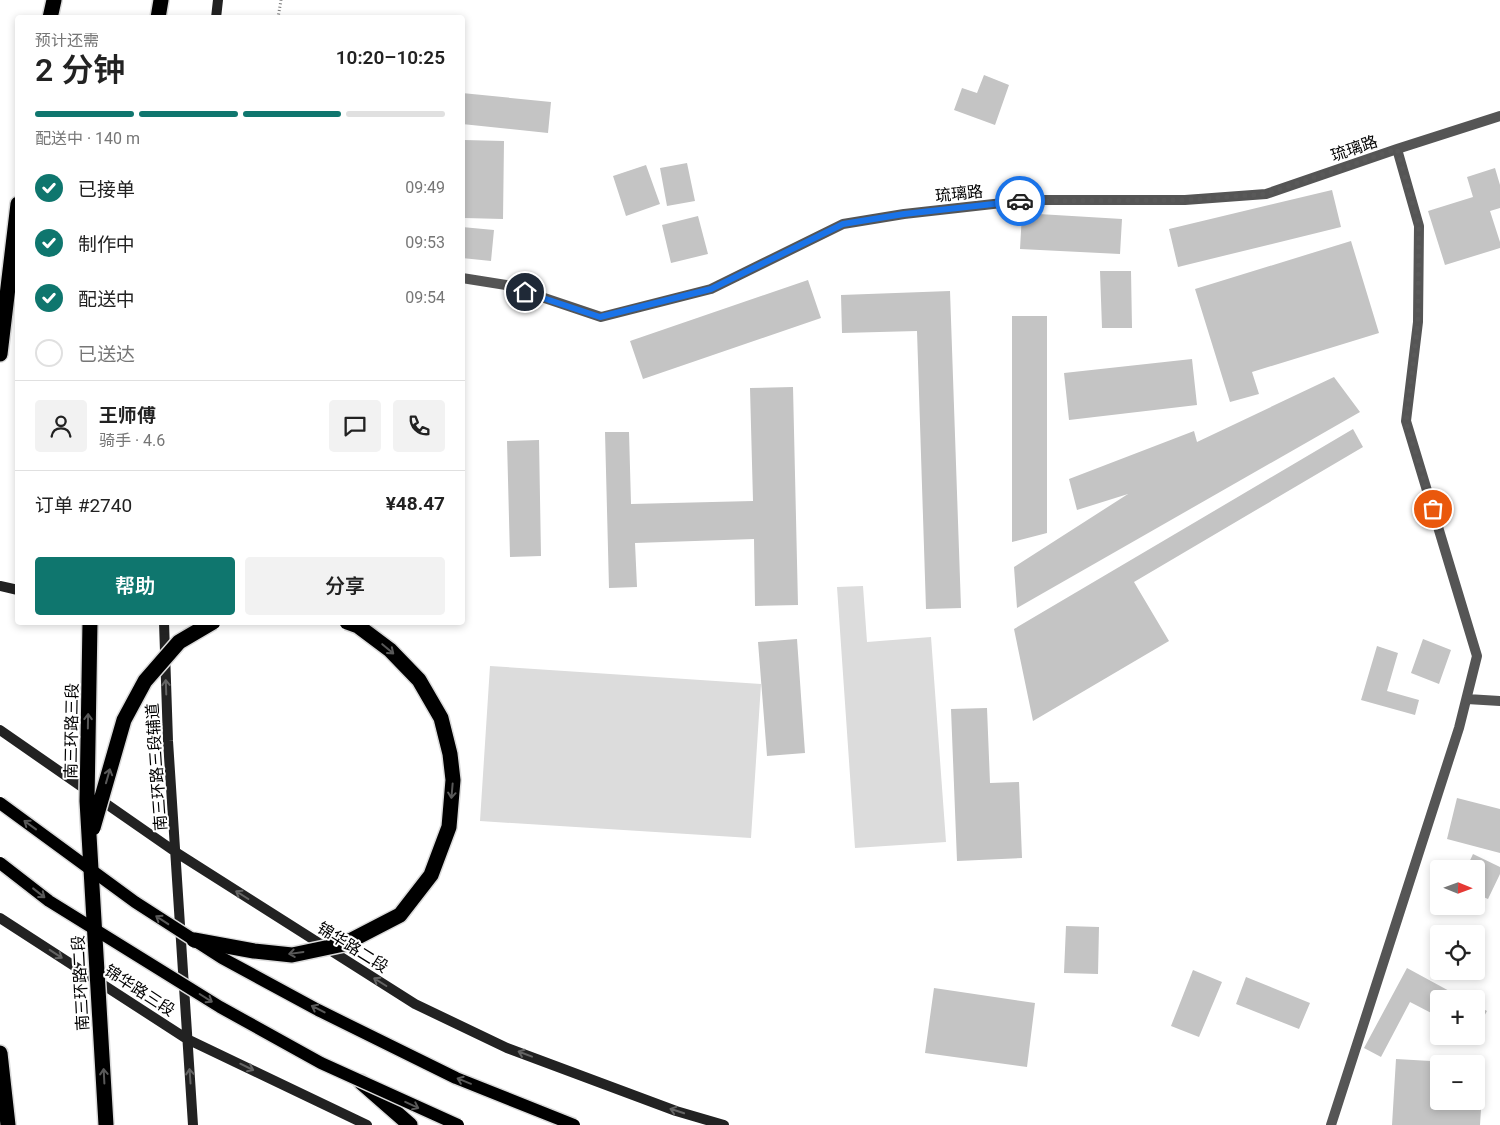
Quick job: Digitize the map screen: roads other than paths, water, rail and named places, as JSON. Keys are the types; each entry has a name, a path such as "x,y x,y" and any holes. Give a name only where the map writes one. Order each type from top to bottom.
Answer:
{"highway":[{"path":"51,15 54,0"},
{"path":"158,15 161,0"},
{"path":"0,354 15,229"},
{"name":"南三环路三段","path":"90,625 87,801 90,839"},
{"path":"90,839 124,720 145,681 180,642 208,625"},
{"path":"194,940 254,951 292,955 344,944 400,915 431,875 449,827 453,780 450,754 441,718 419,680 390,650 355,625"},
{"name":"南三环路二段","path":"90,839 106,1125"},
{"path":"0,1053 8,1125"},
{"path":"358,1080 410,1125"}],"main road":[{"path":"216,15 218,0"},
{"path":"0,586 15,589"},
{"name":"南三环路三段辅道","path":"164,625 168,741 177,853 193,1125"},
{"name":"锦华路二段","path":"0,730 177,853 415,1004 507,1048 676,1111 724,1125"},
{"path":"0,803 135,902 222,958 318,1010 456,1078 574,1125"},
{"path":"0,863 49,901 220,1007 322,1063 458,1125"},
{"name":"锦华路三段","path":"0,918 187,1039"},
{"path":"187,1039 367,1125"}],"street":[{"name":"琉璃路","path":"465,278 506,285 600,317 711,289 843,224 904,214 1030,200 1185,200 1266,194 1500,116"},
{"path":"1331,1125 1450,757 1477,656 1406,422 1418,322 1419,226 1397,149"},
{"path":"1467,699 1500,701"}]}
